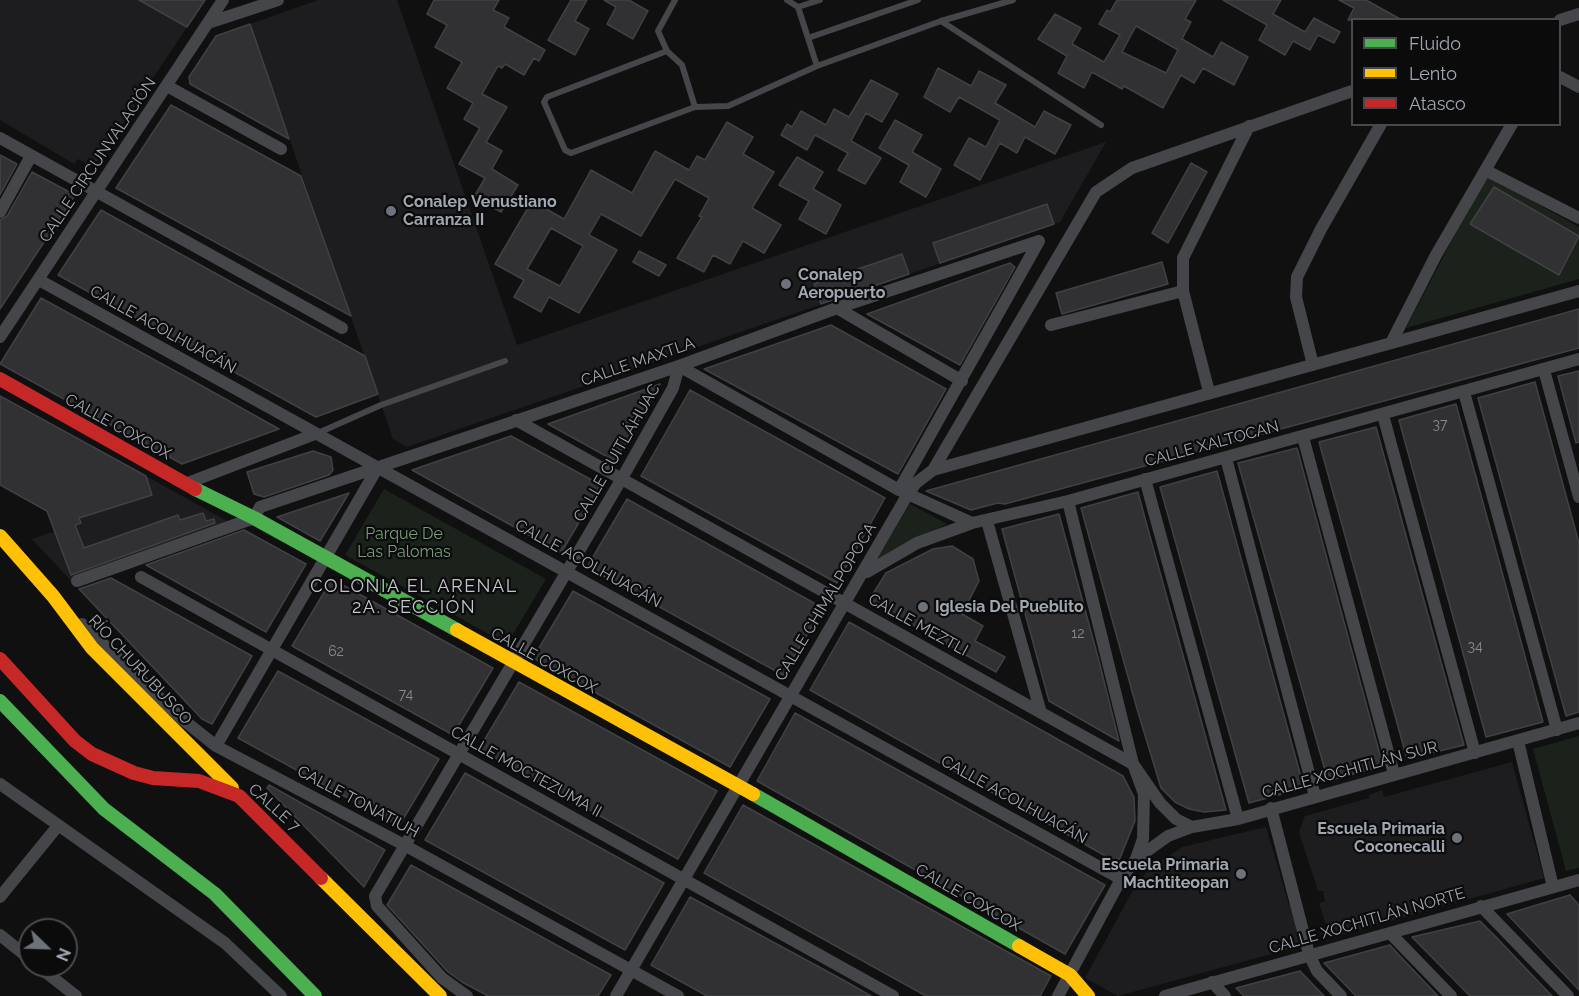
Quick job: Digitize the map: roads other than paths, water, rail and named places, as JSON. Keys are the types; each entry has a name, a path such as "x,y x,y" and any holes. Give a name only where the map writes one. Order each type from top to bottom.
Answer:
{"main road":[{"name":"CALLE COXCOX","path":"0,379 185,484 254,518 512,663 739,786 1070,975 1088,996"},
{"name":"RÍO CHURUBUSCO","path":"0,536 53,596 92,648 239,796"},
{"name":"CALLE 7","path":"0,659 75,741 92,754 134,773 153,778 199,781 239,796 440,996"},
{"path":"0,701 104,809 215,894 315,996"}],"street":[{"name":"CALLE CIRCUNVALACIÓN","path":"0,337 223,0"},
{"path":"208,23 278,0"},
{"path":"1561,20 1579,14"},
{"path":"1561,77 1579,87"},
{"path":"167,86 281,149"},
{"path":"1209,392 1183,291 1182,269 1187,247 1250,126 1351,92"},
{"name":"CALLE CHIMALPOPOCA","path":"616,996 861,576 904,492 933,470 1096,192 1116,176 1132,168 1250,126"},
{"path":"1313,365 1296,297 1297,278 1321,229 1380,126"},
{"path":"1391,342 1444,239 1487,171 1511,126"},
{"path":"0,138 342,328"},
{"path":"0,212 31,156"},
{"path":"1487,171 1579,218"},
{"name":"CALLE MAXTLA","path":"77,581 254,518 260,507 679,366 837,308 1039,242 962,381"},
{"name":"CALLE ACOLHUACÁN","path":"39,280 791,694 1121,879"},
{"path":"1051,325 1183,291"},
{"path":"933,470 1028,446 1209,392 1579,291"},
{"path":"837,308 962,381 904,492"},
{"name":"CALLE XALTOCAN","path":"861,576 879,563 917,543 972,523 1068,501 1579,359"},
{"path":"679,366 904,492 972,523"},
{"name":"CALLE CUITLÁHUAC","path":"467,996 442,978 375,900 621,480 673,388 679,366"},
{"path":"1544,370 1579,497"},
{"path":"1464,392 1557,730"},
{"path":"1383,415 1475,753"},
{"name":"CALLE MEZTLI","path":"516,420 1133,764 1160,803 1176,819 1192,827"},
{"path":"185,484 315,434"},
{"path":"1303,437 1394,774"},
{"path":"1226,458 1315,796"},
{"path":"216,746 378,467"},
{"path":"1145,479 1238,819"},
{"path":"1058,996 1121,879 1136,859 1143,839 1145,819 1144,794 1133,764 1068,501"},
{"path":"987,521 1041,713"},
{"name":"CALLE MOCTEZUMA II","path":"141,578 460,753 893,996"},
{"name":"CALLE TONATIUH","path":"53,596 181,718 216,746 406,846 678,996"},
{"name":"CALLE XOCHITLÁN SUR","path":"1136,859 1168,836 1192,827 1238,819 1579,723"},
{"path":"1518,741 1553,887"},
{"path":"0,784 57,827 216,937 280,996"},
{"path":"1271,808 1309,954 1317,970 1341,996"},
{"path":"0,897 57,827"},
{"name":"CALLE XOCHITLÁN NORTE","path":"1165,996 1309,954 1391,934 1481,906 1577,883"},
{"path":"1481,906 1568,996"},
{"path":"1391,934 1451,996"},
{"path":"0,935 18,949"},
{"path":"53,978 76,996"},
{"path":"1212,982 1225,996"}],"lane":[{"path":"675,0 658,31 667,51 682,65 695,107"},
{"path":"786,0 798,8 817,66"},
{"path":"798,8 820,0"},
{"path":"808,38 918,0"},
{"path":"667,51 547,97 544,102 565,150 571,153 695,107 728,106 817,66 941,21 1013,0"},
{"path":"941,21 1101,125"},
{"path":"315,434 381,405 505,361"}],"place":[{"name":"Conalep Venustiano Carranza II","path":"391,211"},
{"name":"Conalep Aeropuerto","path":"786,284"},
{"name":"Iglesia Del Pueblito","path":"923,607"},
{"name":"Escuela Primaria Coconecalli","path":"1457,838"},
{"name":"Escuela Primaria Machtiteopan","path":"1241,874"}],"district":[{"name":"COLONIA EL ARENAL 2A. SECCIÓN","path":"414,597"}],"park label":[{"name":"Parque De Las Palomas","path":"404,543"}]}
